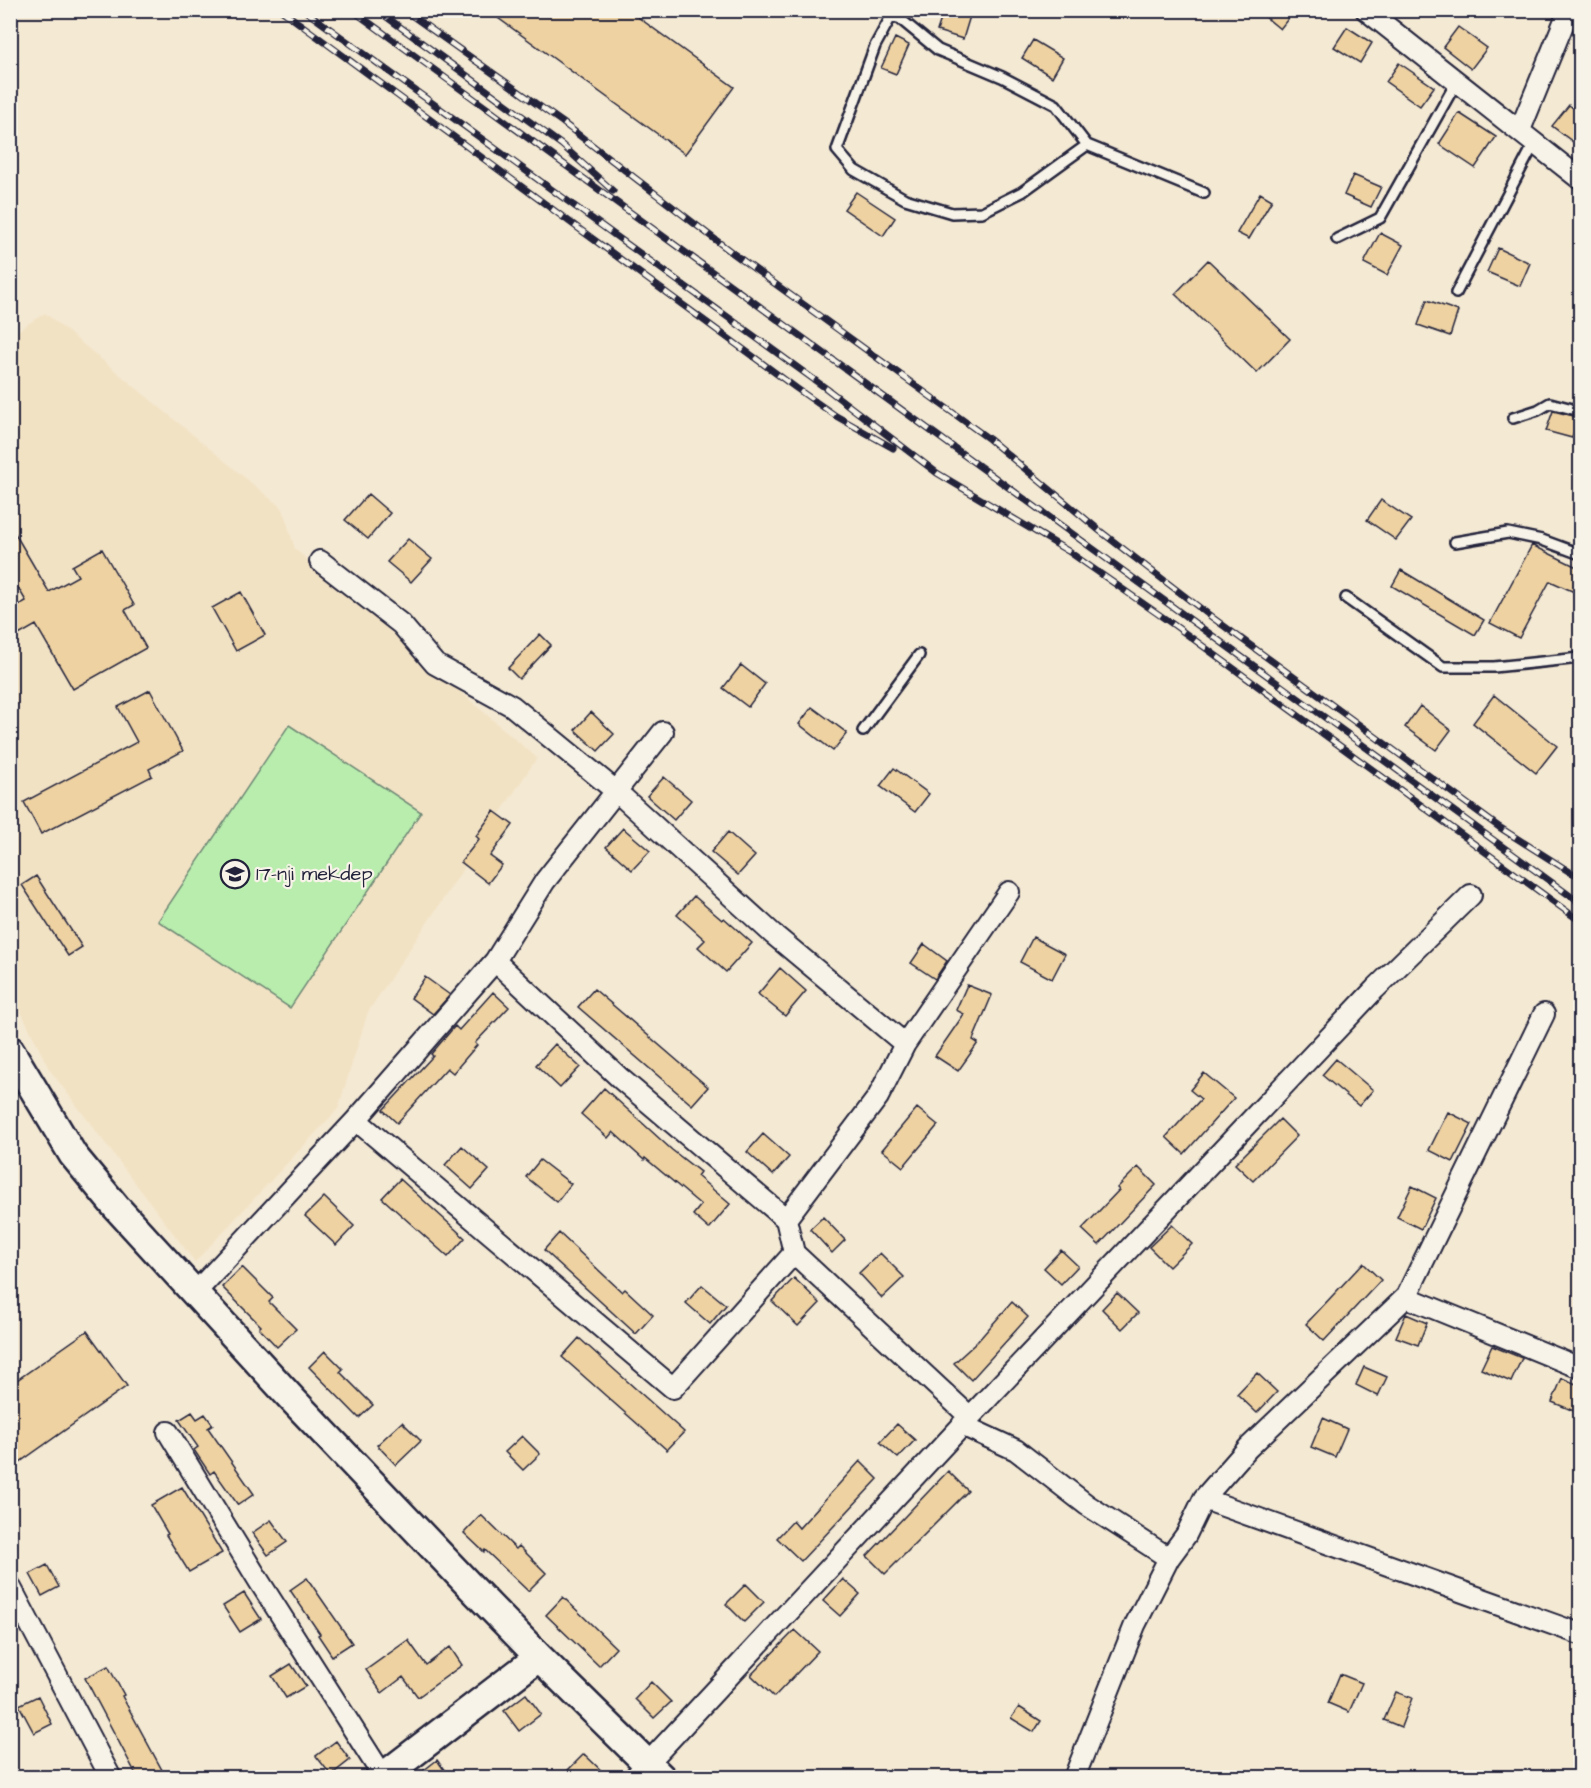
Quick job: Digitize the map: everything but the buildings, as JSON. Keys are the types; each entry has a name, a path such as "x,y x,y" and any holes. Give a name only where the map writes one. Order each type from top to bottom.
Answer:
{"street":[{"path":"1366,10 1581,179"},
{"path":"1527,136 1569,10"},
{"path":"320,561 401,624 435,664 512,706 617,792 773,934 905,1044"},
{"path":"194,1294 356,1120 495,962 545,881 663,732"},
{"path":"786,1220 878,1097 905,1044 1009,892"},
{"path":"10,1050 73,1155 116,1208 194,1294 648,1773 966,1421 1374,989 1471,895"},
{"path":"495,962 621,1079 786,1220 794,1253 966,1421 1016,1450 1087,1504 1169,1558"},
{"path":"1074,1778 1135,1625 1169,1558 1186,1535 1204,1499 1248,1448 1406,1297 1544,1014"},
{"path":"356,1120 673,1388 794,1253"},
{"path":"1406,1297 1581,1368"},
{"path":"168,1432 382,1777 539,1657"},
{"path":"1204,1499 1581,1634"},
{"path":"10,1586 111,1778"}],"lane":[{"path":"1087,145 1022,192 982,212 952,213 905,199 854,170 837,150 875,46 893,12 938,50 1002,77 1056,105 1087,145 1204,193"},
{"path":"1337,238 1380,218 1458,81"},
{"path":"1456,293 1527,136"},
{"path":"1513,418 1538,410 1550,403 1581,411"},
{"path":"1455,542 1508,533 1542,540 1581,554"},
{"path":"1346,598 1443,667 1494,668 1581,658"},
{"path":"863,730 919,654"}],"shaded area":[{"name":"17-nji mekdep","path":"45,313 283,509 295,549 537,758 368,1012 338,1109 195,1262 49,1069 11,991 11,335"}],"green space":[{"path":"289,725 421,812 290,1008 158,921"}],"railway":[{"path":"281,10 796,388 836,416 893,448"},
{"path":"304,10 827,389 937,473 1068,551 1174,625 1580,921"},
{"path":"352,10 1580,903"},
{"path":"377,10 562,145 613,191"},
{"path":"404,10 562,122 734,254 989,439 1100,531 1213,618 1499,827 1580,876"}],"place":[{"name":"17-nji mekdep","path":"235,874"}]}
